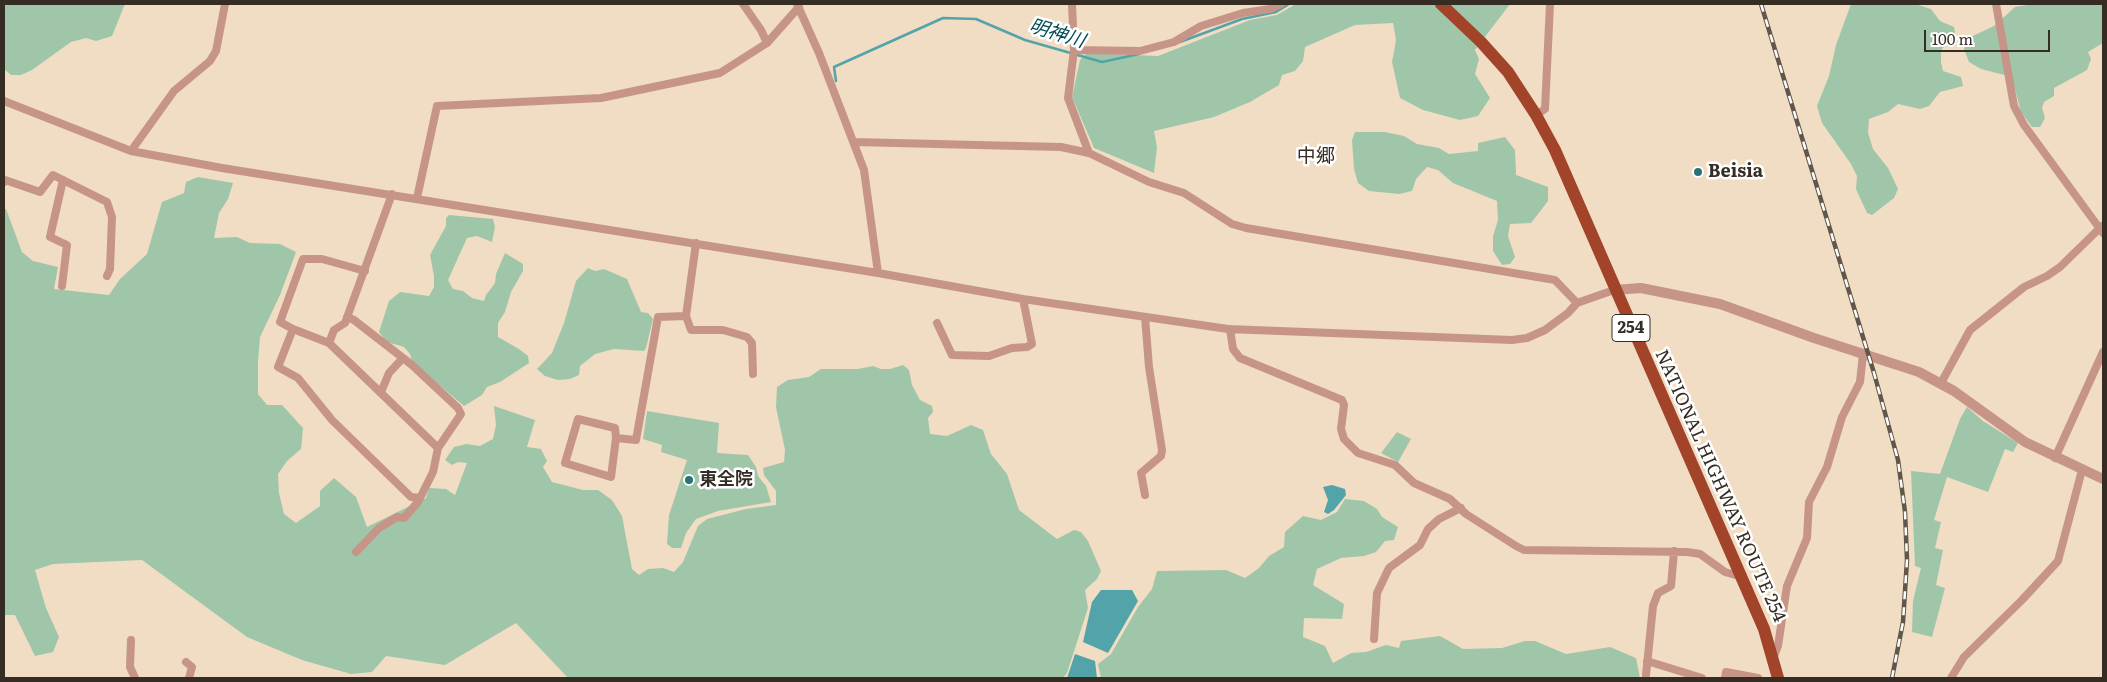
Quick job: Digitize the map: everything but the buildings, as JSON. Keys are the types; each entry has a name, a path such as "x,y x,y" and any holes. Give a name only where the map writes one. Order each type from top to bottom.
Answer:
{"highway":[{"name":"NATIONAL HIGHWAY ROUTE 254","path":"1441,4 1495,56 1536,115 1560,161 1614,290 1742,577 1774,656 1778,678"}],"street":[{"path":"131,151 174,91 210,61 216,51 225,4"},
{"path":"743,4 761,30 767,43"},
{"path":"1072,4 1074,55 1068,98 1090,153"},
{"path":"1074,55 1140,51 1174,42 1202,26 1243,12 1270,9 1281,4"},
{"path":"1536,115 1545,109 1550,4"},
{"path":"1941,383 1970,330 2024,287 2047,276 2060,267 2102,228 2024,125 2014,106 1996,4"},
{"path":"417,198 437,106 609,97 720,73 767,43 798,6 820,53 864,170 878,273"},
{"path":"4,101 131,151 1023,298 1230,329 1512,340 1527,338 1545,330 1568,313 1577,303 1614,290 1641,288 1720,304 1909,369 1941,383 2019,438 2056,458 2103,479"},
{"path":"854,142 1061,147 1090,153 1149,182 1184,193 1232,224 1246,228 1555,280 1577,303"},
{"path":"4,182 5,180 40,192 53,175 107,202 112,217 110,269 107,276"},
{"path":"62,286 67,245 50,238 63,180"},
{"path":"329,343 334,330 345,323 392,194"},
{"path":"696,243 686,316 691,330 723,330 747,337 752,343 752,374"},
{"path":"365,271 322,260 303,259 280,322 329,343 381,392 394,408 403,412 438,448"},
{"path":"937,323 952,355 989,356 1012,348 1027,347 1032,344 1023,298"},
{"path":"616,438 636,440 658,317 686,316"},
{"path":"347,317 354,320 402,359 451,402 461,414 438,448 433,472 420,498 404,518 397,517 379,528 356,552"},
{"path":"1145,317 1149,367 1162,450 1161,456 1141,473 1145,495"},
{"path":"293,329 278,367 298,378 332,420 411,497 420,498"},
{"path":"1230,329 1233,349 1240,358 1342,400 1344,404 1341,429 1344,439 1358,453 1395,464 1414,483 1450,499 1487,529 1524,550 1674,551 1700,554 1725,572 1742,577"},
{"path":"2056,458 2103,352"},
{"path":"1774,656 1778,646 1787,586 1806,538 1809,502 1828,467 1842,417 1860,382 1863,354"},
{"path":"381,392 389,373 402,359"},
{"path":"578,419 615,428 616,438 611,477 565,464 578,419"},
{"path":"1951,678 1964,657 2022,600 2058,561 2082,470"},
{"path":"1374,639 1377,594 1389,568 1420,545 1428,529 1439,519 1460,508"},
{"path":"1646,675 1653,606 1658,593 1671,586 1674,551"},
{"path":"131,640 130,667 135,678"},
{"path":"1647,661 1702,678"},
{"path":"186,662 192,667 189,678"},
{"path":"1725,678 1726,672 1758,678"}],"green space":[{"path":"4,4 125,4 112,36 96,41 86,38 71,42 32,70 21,75 11,75 4,69"},
{"path":"1296,4 1510,4 1475,50 1479,59 1475,74 1490,98 1478,116 1460,120 1423,110 1400,98 1392,62 1396,40 1393,23 1355,25 1305,47 1303,61 1295,71 1282,75 1279,85 1250,102 1214,117 1154,131 1157,147 1154,173 1094,148 1072,97 1080,60 1087,53 1158,56 1250,20 1277,15"},
{"path":"1851,4 1915,4 1931,9 1940,21 1954,27 1957,43 1946,45 1941,50 1941,62 1943,71 1961,77 1963,86 1940,92 1929,106 1920,109 1898,104 1888,112 1869,119 1868,133 1873,149 1888,168 1898,189 1894,198 1872,215 1867,213 1856,189 1857,176 1851,164 1822,123 1817,106 1829,76 1836,45"},
{"path":"2034,4 2103,4 2103,43 2088,52 2091,59 2087,70 2054,88 2054,96 2044,102 2042,108 2045,118 2040,127 2032,127 2021,112 2012,77 1981,69 1969,62 1964,49 1966,39 1994,26 2015,7"},
{"path":"1355,132 1385,132 1404,136 1417,144 1439,148 1449,154 1478,151 1478,143 1505,137 1515,150 1516,175 1548,187 1548,201 1531,223 1510,224 1508,236 1515,257 1510,264 1502,265 1493,251 1493,236 1498,220 1497,201 1453,183 1438,170 1427,167 1416,179 1412,191 1399,194 1369,191 1358,183 1354,169 1352,140"},
{"path":"198,177 233,183 228,199 219,213 214,238 237,237 250,243 280,244 296,252 280,295 260,337 258,394 267,405 282,405 303,428 301,449 287,461 278,474 279,493 284,514 296,523 320,506 320,491 334,478 356,497 367,527 426,498 429,488 446,489 455,495 467,463 458,462 452,465 445,460 454,447 466,444 480,446 493,439 496,425 494,406 535,420 527,447 541,449 547,461 543,467 552,482 583,490 598,490 612,500 622,516 632,569 639,575 648,569 663,568 674,572 683,562 698,526 707,519 746,509 776,505 776,491 764,475 763,468 784,462 785,450 776,407 777,387 788,380 809,377 821,369 858,369 873,366 881,369 890,369 903,365 909,370 912,385 920,400 932,406 933,412 928,418 930,434 947,436 971,425 983,430 991,454 1007,474 1019,510 1057,539 1074,530 1081,532 1088,541 1101,571 1097,579 1085,590 1088,608 1067,673 1063,678 568,678 516,623 445,665 386,656 372,672 351,674 302,660 247,637 142,560 53,564 35,570 46,608 59,637 53,652 35,656 15,615 4,615 4,209 6,209 22,252 33,261 58,267 54,289 109,295 120,279 147,254 162,202 184,193 186,182"},
{"path":"449,215 493,219 495,227 492,242 477,236 467,238 448,280 453,289 463,291 472,298 484,301 495,283 496,274 505,253 523,264 523,271 511,292 505,312 498,323 498,337 528,356 529,363 500,382 487,387 482,395 464,406 412,362 410,354 404,347 387,342 379,332 389,301 400,292 429,296 434,287 430,255 446,226 446,218"},
{"path":"588,268 595,271 604,269 627,279 641,312 648,313 653,319 646,348 644,351 614,349 595,354 580,366 579,375 570,379 558,380 545,376 537,369 552,353 564,323 576,281"},
{"path":"1967,407 1983,421 2018,443 2013,452 2005,449 1988,492 1947,477 1934,520 1941,522 1935,548 1943,550 1936,585 1945,588 1932,637 1912,632 1913,601 1921,568 1915,566 1911,471 1940,474 1960,419"},
{"name":"東全院","path":"647,411 719,423 717,453 748,455 756,467 758,476 766,486 771,502 718,511 696,519 686,533 681,548 672,548 667,544 669,515 687,460 661,452 662,445 643,439"},
{"path":"1397,432 1411,439 1398,462 1381,453"},
{"path":"1345,499 1364,501 1377,509 1382,517 1398,527 1394,540 1385,541 1376,552 1364,556 1341,558 1317,569 1313,585 1344,604 1342,619 1304,618 1303,637 1325,646 1333,663 1351,653 1366,652 1386,645 1399,648 1401,641 1440,636 1463,649 1502,648 1525,641 1535,641 1566,654 1610,647 1636,658 1640,678 1101,678 1098,664 1111,654 1138,607 1152,589 1157,571 1226,570 1245,578 1259,568 1269,556 1284,547 1285,532 1303,516 1321,520 1337,512"}],"water":[{"path":"1332,485 1345,489 1346,495 1334,510 1328,514 1324,512 1328,500 1323,487"},
{"path":"1101,590 1132,590 1138,601 1108,653 1083,642 1092,602"},
{"path":"1075,654 1095,661 1097,678 1067,678"}],"waterway":[{"name":"明神川","path":"1180,42 1242,19 1276,12 1289,4"},
{"name":"明神川","path":"836,81 834,67 943,18 976,19 1025,40 1102,62 1139,54"}],"railway":[{"path":"1761,4 1874,373 1898,460 1905,512 1907,560 1903,622 1892,678"}],"place":[{"name":"Beisia","path":"1698,172"},
{"name":"東全院","path":"689,480"}],"district":[{"name":"中郷","path":"1316,156"}]}
